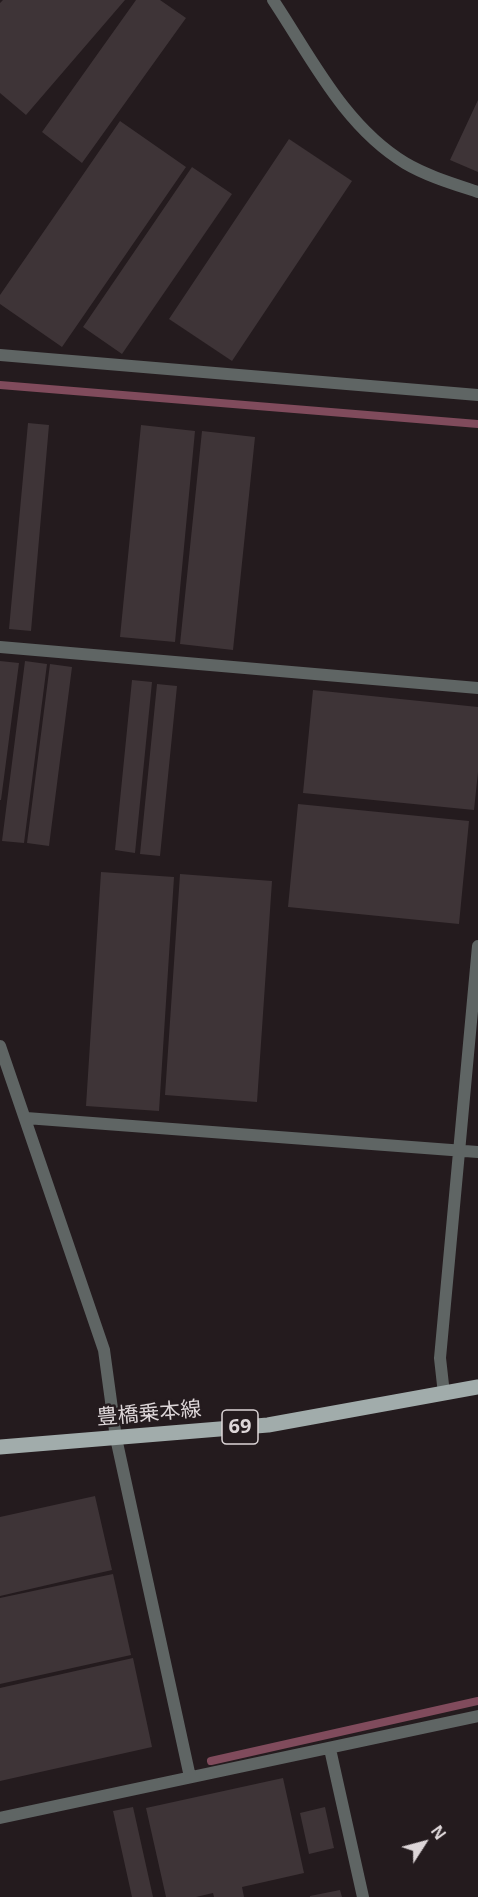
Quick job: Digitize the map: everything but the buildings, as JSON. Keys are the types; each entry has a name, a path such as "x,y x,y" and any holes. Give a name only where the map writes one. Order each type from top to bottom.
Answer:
{"main road":[{"name":"豊橋乗本線","path":"0,1447 267,1425 478,1387"}],"street":[{"path":"273,0 341,104 370,136 406,163 478,192"},
{"path":"0,355 478,395"},
{"path":"0,646 478,688"},
{"path":"444,1394 440,1358 461,1151 478,946"},
{"path":"0,1047 104,1350 116,1438 189,1777"},
{"path":"26,1118 478,1152"},
{"path":"0,1818 478,1716"},
{"path":"330,1749 363,1897"}],"waterway":[{"path":"0,385 478,424"},
{"path":"211,1761 478,1701"}]}
